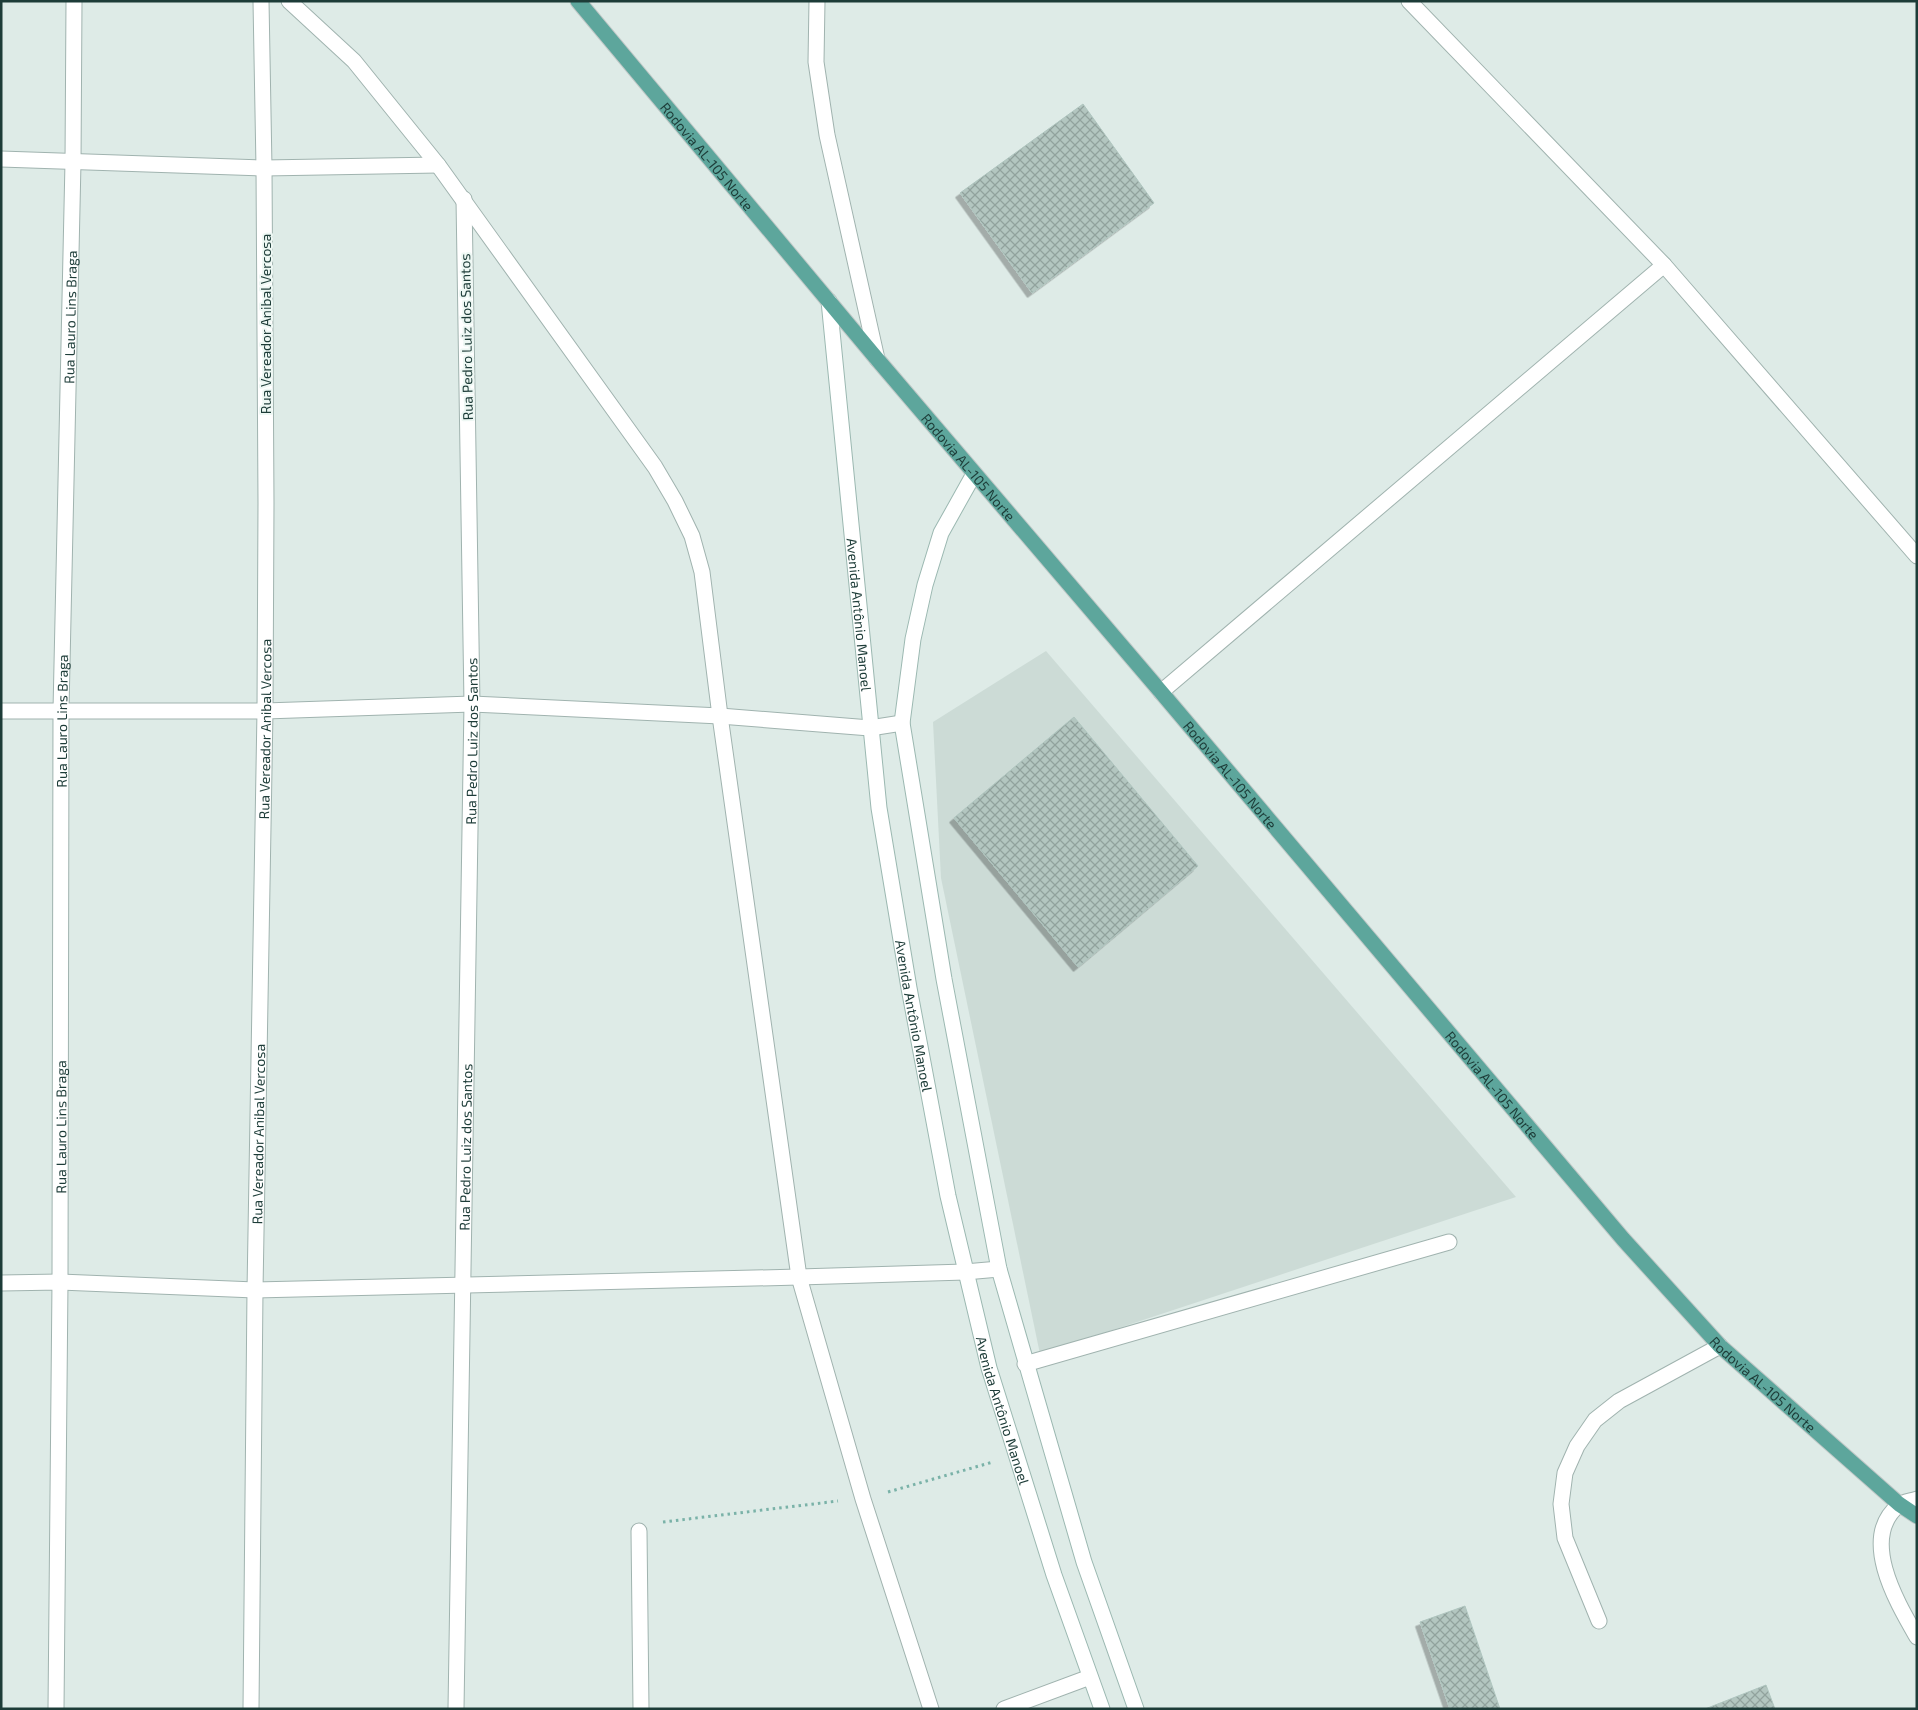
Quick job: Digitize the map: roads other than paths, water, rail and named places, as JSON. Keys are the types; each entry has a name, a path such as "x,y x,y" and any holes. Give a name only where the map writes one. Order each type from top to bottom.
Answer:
{"main road":[{"name":"Rodovia AL-105 Norte","path":"578,1 974,474 1161,692 1623,1239 1720,1346 1900,1504 1917,1516"}],"street":[{"name":"Rua Lauro Lins Braga","path":"56,1709 60,1282 61,710 74,1"},
{"name":"Rua Vereador Anibal Vercosa","path":"251,1709 254,1290 265,711 266,503 261,1"},
{"path":"290,1 354,61 464,199 655,467 676,501 692,536 702,572 720,716 799,1277 863,1499 931,1709"},
{"path":"817,1 816,62 827,135 877,359"},
{"path":"1409,1 1664,264 1917,556"},
{"path":"1,159 264,168 438,165"},
{"name":"Rua Pedro Luiz dos Santos","path":"456,1709 472,704 464,199"},
{"path":"1161,692 1664,264"},
{"name":"Avenida Antônio Manoel","path":"829,302 879,808 909,988 948,1196 989,1368 1016,1456 1102,1709"},
{"path":"974,474 941,533 925,585 913,640 902,723 944,979 999,1269 1084,1562 1136,1709"},
{"path":"1,711 265,711 472,704 720,716 870,728 902,723"},
{"path":"1025,1364 1449,1242"},
{"path":"1,1283 60,1282 254,1290 799,1277 965,1272 999,1269"},
{"path":"1599,1621 1564,1538 1561,1504 1565,1473 1577,1446 1595,1420 1619,1401 1720,1346"},
{"path":"1917,1499 1900,1504 1887,1518 1882,1532 1882,1552 1886,1576 1896,1601 1917,1637"},
{"path":"639,1531 641,1709"},
{"path":"1004,1709 1090,1678"}]}
